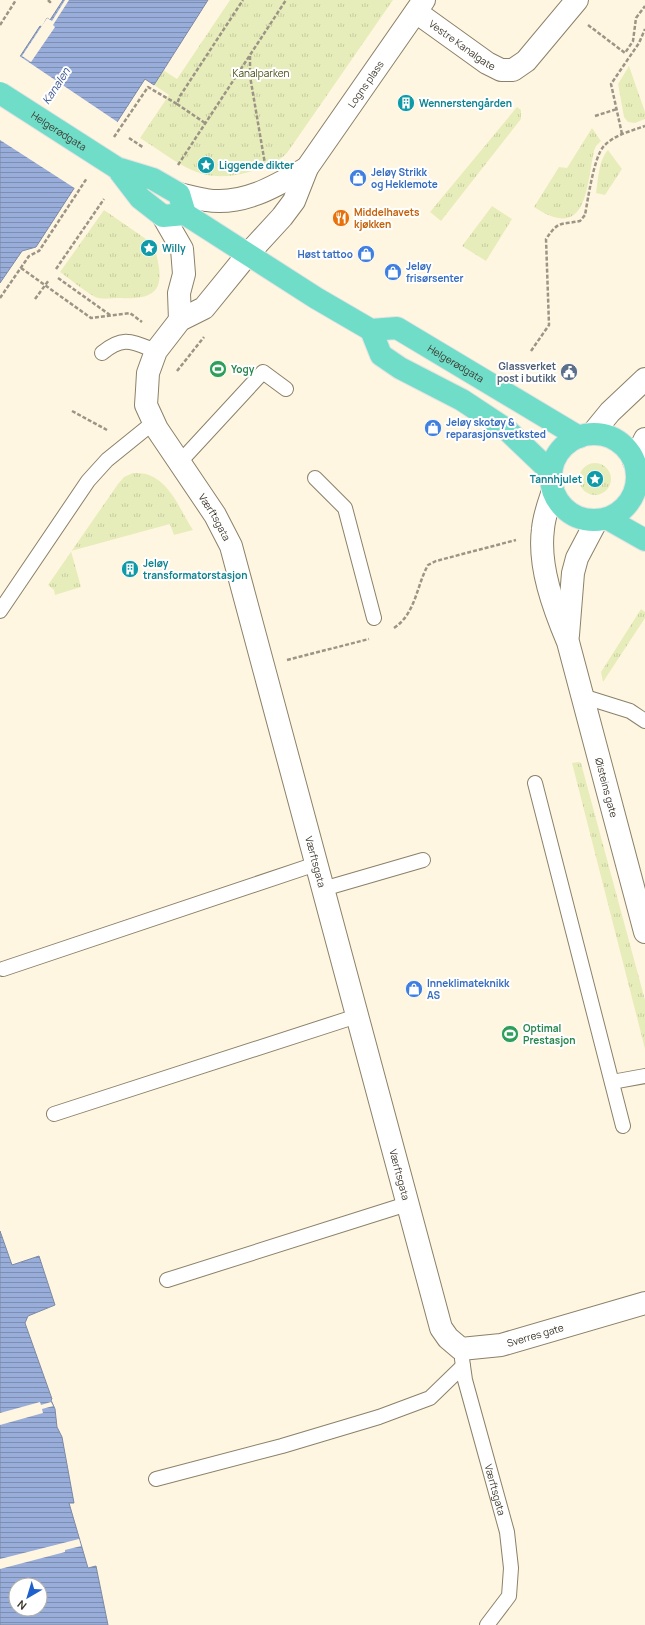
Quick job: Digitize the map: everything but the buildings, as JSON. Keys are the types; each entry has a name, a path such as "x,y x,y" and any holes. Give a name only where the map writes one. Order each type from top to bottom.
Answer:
{"main road":[{"name":"Helgerødgata","path":"0,93 117,168 159,182 179,194"},
{"name":"Helgerødgata","path":"117,168 145,203 163,216"},
{"path":"179,194 185,214"},
{"path":"163,216 185,214 316,298 371,330 381,354 400,368 462,400 506,429 552,481 563,508 574,516 586,520 603,519 618,513 628,505 636,486 639,472 625,447 617,440 605,435 585,435 567,443 559,452 553,462 552,481"},
{"name":"Helgerødgata","path":"371,330 397,328 585,435"},
{"path":"603,519 645,540"}],"street":[{"name":"Vestre Kanalgate","path":"420,6 487,63 501,70 513,70 526,61 577,0"},
{"name":"Logns plass","path":"248,254 282,217 294,201 307,168 420,6"},
{"name":"Logns plass","path":"179,194 206,200 235,199 260,194 307,168"},
{"path":"163,216 182,249 184,274 179,293 180,320"},
{"name":"Værftsgata","path":"248,254 204,308 180,320 156,351 148,373 146,405 154,422 179,463 215,515 231,546 438,1319 441,1328 462,1357"},
{"path":"585,435 645,379"},
{"path":"639,472 645,439"},
{"name":"Øisteins gate","path":"552,481 542,531 544,572 554,607 568,642 645,932"},
{"name":"Øisteins gate","path":"568,642 573,573 577,558 603,519"},
{"name":"Sverres gate","path":"462,1357 645,1303"}],"lane":[{"path":"102,353 113,344 130,341 156,351"},
{"path":"179,463 262,372 286,389"},
{"path":"0,610 88,481 107,460 154,422"},
{"path":"315,478 345,508 374,618"},
{"path":"582,696 630,711 645,720"},
{"path":"535,783 623,1126"},
{"path":"323,889 423,860"},
{"path":"3,969 316,864"},
{"path":"54,1114 357,1016"},
{"path":"612,1082 645,1076"},
{"path":"167,1280 407,1204"},
{"path":"156,1479 282,1446 379,1417 430,1398 462,1357"},
{"name":"Værftsgata","path":"462,1357 465,1380 507,1532 511,1568 509,1596 487,1625"}],"path":[{"path":"0,25 16,0"},
{"path":"48,0 50,2 52,0"},
{"path":"177,104 180,96 243,0"},
{"path":"175,168 286,0"},
{"path":"584,22 625,53 633,41 636,18 645,6"},
{"path":"622,134 612,84 639,43 645,29"},
{"path":"250,56 250,76 265,167"},
{"path":"113,139 148,87 205,123"},
{"path":"595,116 617,109"},
{"path":"531,351 549,324 546,239 559,223 580,221 585,215 600,152 609,142 622,134 645,126"},
{"path":"0,298 29,256 39,251 91,171"},
{"path":"56,269 104,199"},
{"path":"21,268 91,318 130,313 144,323"},
{"path":"58,278 110,315"},
{"path":"35,299 49,280"},
{"path":"72,412 107,430"},
{"path":"391,630 406,617 412,606 428,565 436,561 520,539"},
{"path":"263,666 374,637"}],"green space":[{"name":"Kanalparken","path":"230,0 393,0 283,157 260,169 232,176 216,176 191,170 140,138 169,95 154,85 163,70 177,79"},
{"path":"629,66 645,112 645,119 635,123 628,122 624,117 618,84"},
{"path":"517,107 521,110 521,119 441,221 430,212"},
{"path":"592,128 601,141 596,146 594,151 589,181 581,206 574,215 565,218 551,216 534,207 559,167 567,168"},
{"path":"608,150 622,169 605,195 596,193 601,164"},
{"path":"492,206 512,219 486,261 462,246"},
{"path":"104,210 146,239 143,249 147,253 155,249 160,273 157,288 152,293 134,298 98,298 60,272"},
{"path":"592,463 598,463 608,470 611,479 610,485 604,492 598,495 592,495 582,488 579,482 579,476 586,466"},
{"path":"133,473 143,473 149,475 163,484 175,499 193,530 174,535 170,524 72,551 118,484 124,477"},
{"path":"71,552 81,587 55,595 54,590 48,585"},
{"path":"641,609 645,612 645,618 603,682 601,672"},
{"path":"572,763 581,763 645,1000 645,1049"}],"water":[{"name":"Kanalen","path":"63,0 208,0 154,85 145,79 36,247 22,251 0,283 0,87 40,26 42,27 47,18 50,20"},
{"path":"0,1231 12,1265 39,1256 55,1305 28,1316 25,1323 55,1409 57,1427 62,1437 74,1503 69,1503 88,1568 96,1566 108,1625 0,1625"}],"pier":[{"path":"65,0 69,0 53,25 55,27 31,62 22,56 47,18 52,21"},
{"path":"18,55 119,123 76,189 0,140 0,83"},
{"path":"40,1402 41,1405 51,1402 53,1406 42,1409 43,1413 0,1425 0,1413"},
{"path":"79,1539 81,1546 65,1550 65,1552 0,1569 0,1559"}],"place":[{"name":"Wennerstengården","path":"406,103"},
{"name":"Liggende dikter","path":"206,165"},
{"name":"Jeløy Strikk og Heklemote","path":"358,178"},
{"name":"Middelhavets kjøkken","path":"341,218"},
{"name":"Willy","path":"149,248"},
{"name":"Høst tattoo","path":"366,254"},
{"name":"Jeløy frisørsenter","path":"393,272"},
{"name":"Yogy","path":"218,369"},
{"name":"Glassverket post i butikk","path":"569,372"},
{"name":"Jeløy skotøy & reparasjonsvetksted","path":"433,428"},
{"name":"Tannhjulet","path":"595,479"},
{"name":"Jeløy transformatorstasjon","path":"130,569"},
{"name":"Inneklimateknikk AS","path":"414,989"},
{"name":"Optimal Prestasjon","path":"510,1034"}]}
